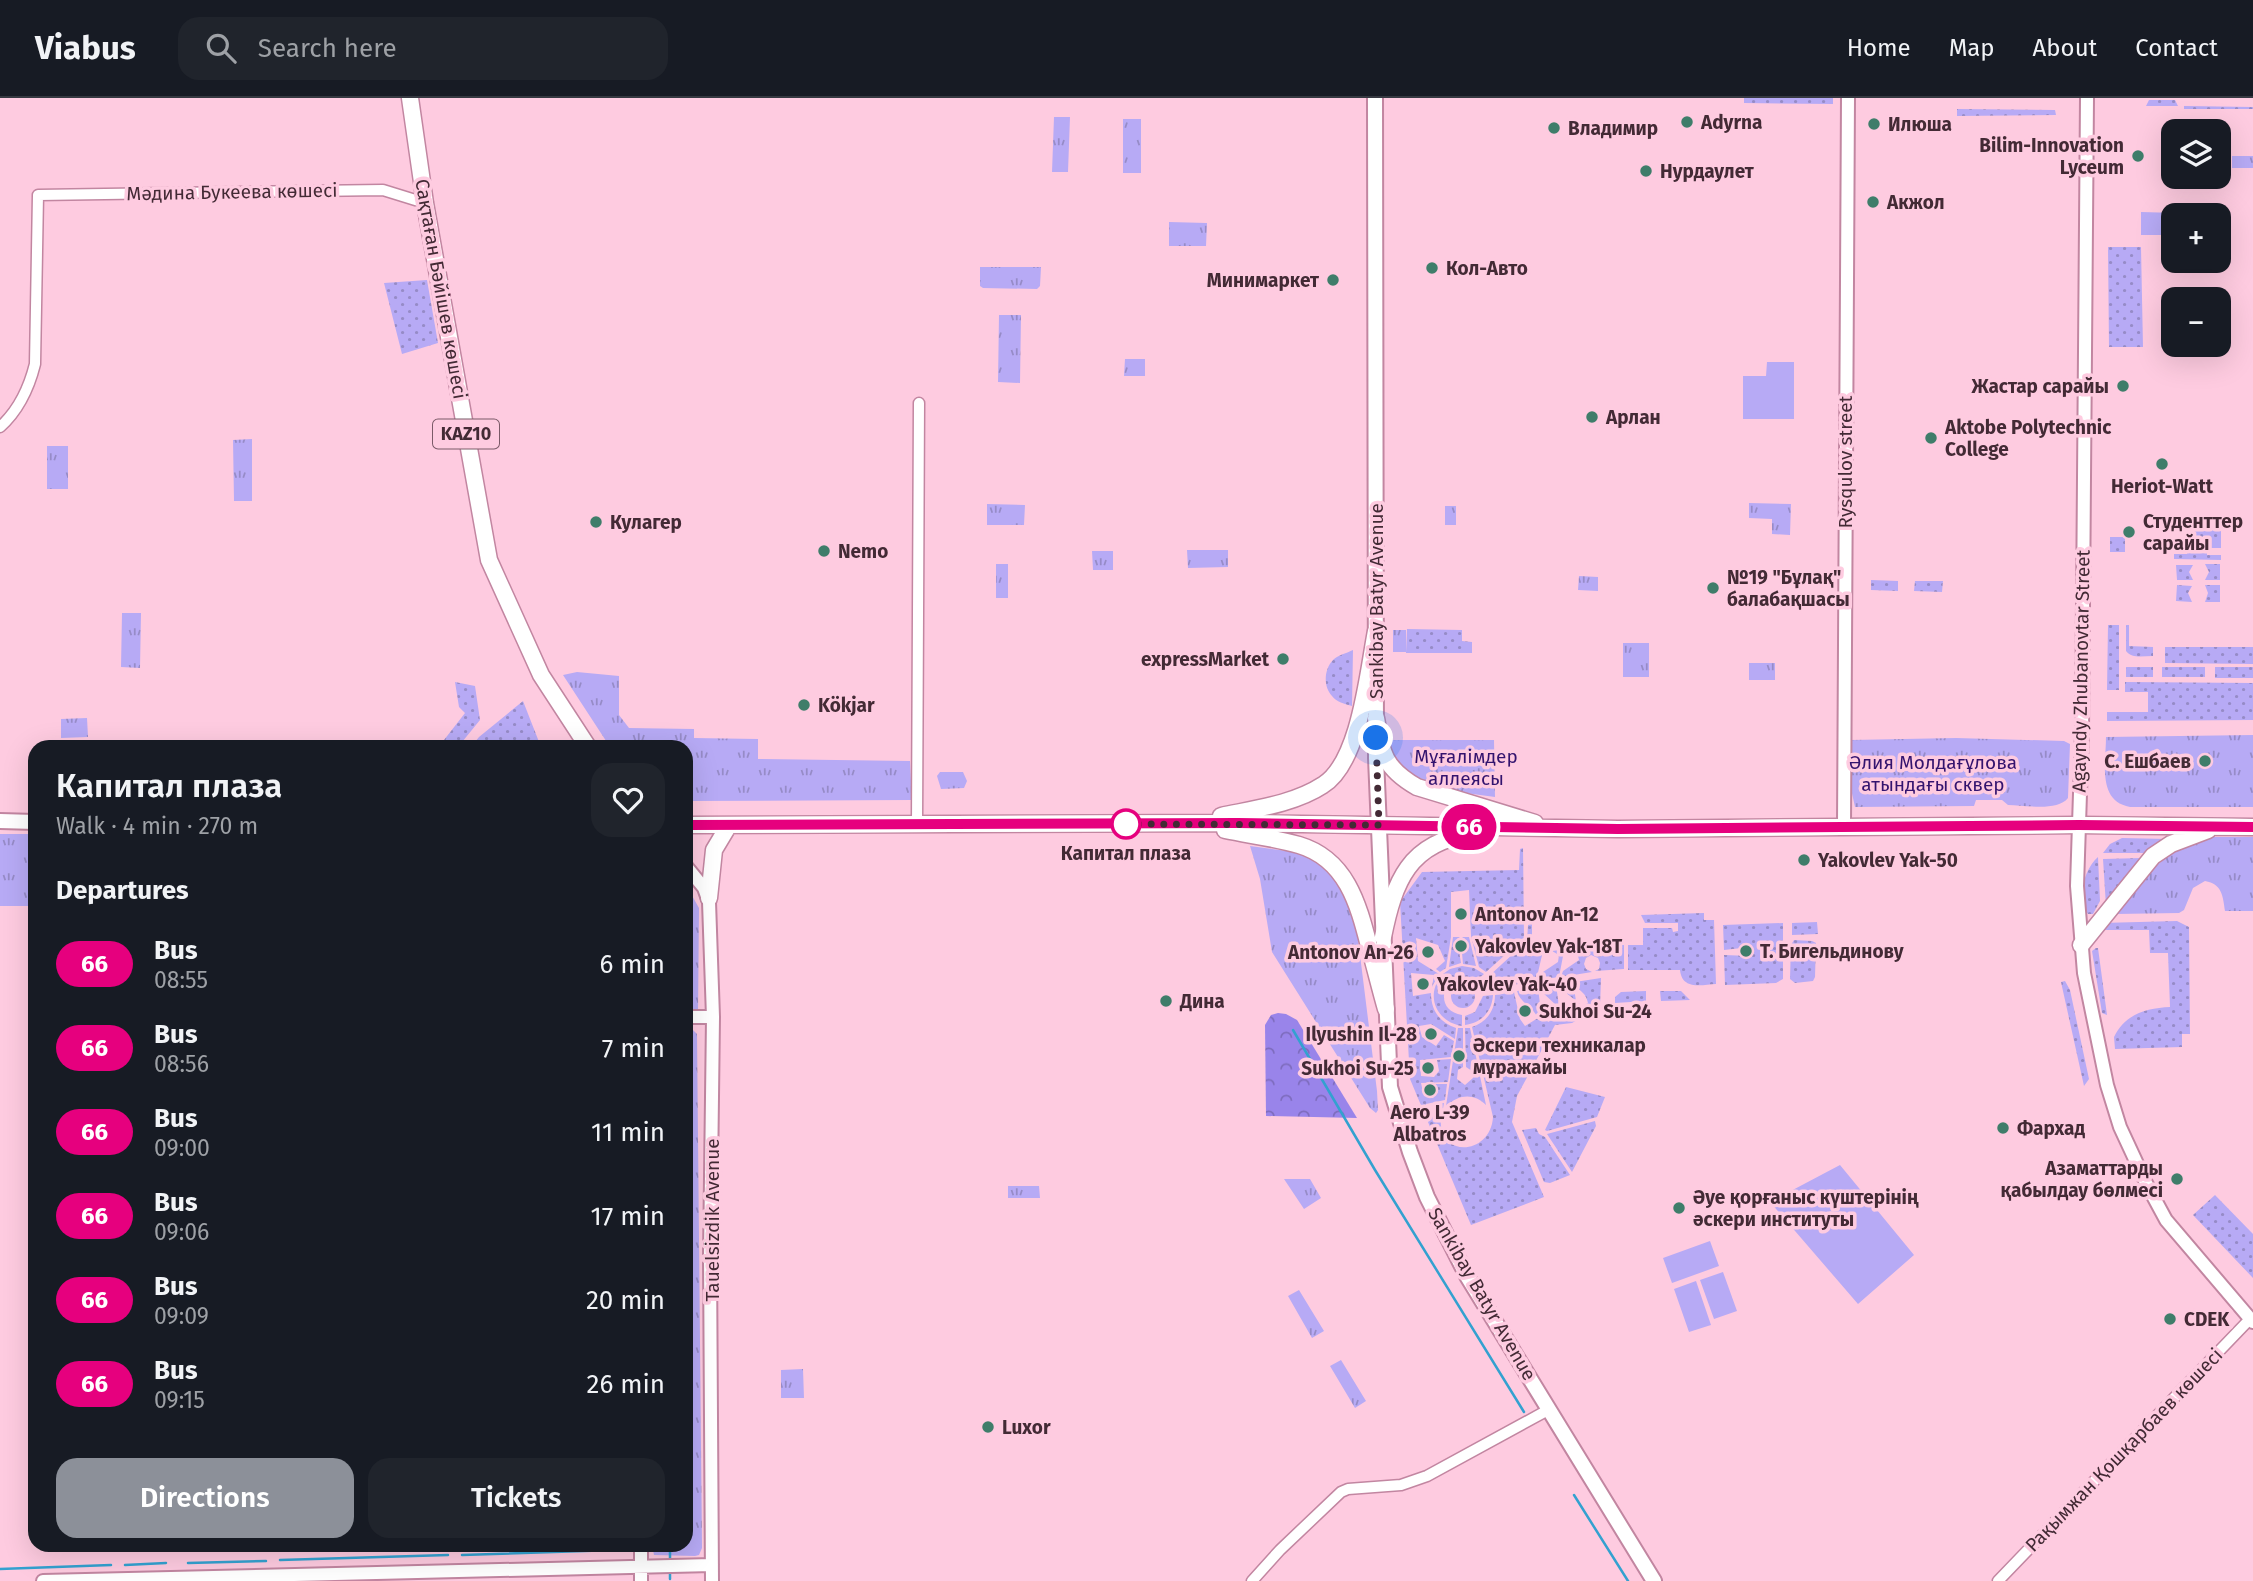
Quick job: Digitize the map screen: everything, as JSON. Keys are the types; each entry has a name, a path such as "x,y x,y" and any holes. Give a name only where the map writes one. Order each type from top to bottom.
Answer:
{"main road":[{"name":"Сақтаған Бәйішев көшесі","path":"410,98 425,203 489,560 541,675 583,740"},
{"name":"Sankibay Batyr Avenue","path":"1375,98 1376,718 1390,1087 1427,1197 1467,1276 1654,1581"},
{"path":"1191,823 1285,801 1310,792 1335,775 1350,749 1376,631"},
{"path":"1376,718 1381,752 1388,765 1401,778 1417,787 1554,828"},
{"path":"0,821 28,821"},
{"path":"1191,823 1300,845 1324,856 1338,869 1348,882 1357,903 1386,1009"},
{"path":"693,825 1191,823 1523,828 2079,825 2253,827"},
{"path":"709,898 714,850 729,825"},
{"path":"2081,945 2153,856 2171,844 2215,827"},
{"path":"1383,937 1392,895 1414,859 1445,840 1461,835 1523,828"}],"street":[{"name":"Rysqulov street","path":"1844,826 1848,98"},
{"name":"Agayndy Zhubanovtar Street","path":"2087,98 2082,732 2077,886 2081,945 2100,1060 2120,1127 2166,1220 2252,1321"},
{"name":"Мәдина Букеева көшесі","path":"0,427 21,402 32,380 35,364 38,195 383,190 425,203"},
{"path":"917,825 919,403"},
{"path":"693,876 709,898"},
{"name":"Tauelsizdik Avenue","path":"709,898 713,1017 710,1256 712,1581"},
{"path":"693,1017 713,1017"},
{"name":"Рақымжан Қошқарбаев көшесі","path":"1998,1581 2252,1321"},
{"path":"1252,1581 1280,1550 1341,1492 1348,1489 1401,1485 1427,1476 1548,1410"},
{"path":"641,1552 641,1581"},
{"path":"43,1581 712,1565"}],"green space":[{"path":"1744,98 1833,98 1833,104 1744,103"},
{"path":"2149,100 2175,100 2178,106 2146,106"},
{"path":"2184,106 2253,107 2253,109 2184,109"},
{"path":"1957,109 2055,110 2056,115 1957,116"},
{"path":"1054,117 1070,117 1068,172 1052,172"},
{"path":"1123,119 1141,119 1141,173 1123,173"},
{"path":"2232,156 2253,156 2253,168 2232,168"},
{"path":"2141,212 2161,213 2161,235 2141,235"},
{"path":"1169,222 1207,223 1206,246 1169,246"},
{"path":"2108,247 2141,247 2143,347 2109,347"},
{"path":"980,267 1041,267 1040,286 1037,289 983,288 980,286"},
{"path":"427,280 438,343 402,354 384,283"},
{"path":"999,315 1021,315 1020,383 998,382"},
{"path":"1125,359 1145,359 1145,376 1124,376"},
{"path":"1767,362 1794,362 1794,419 1743,419 1743,376 1766,376"},
{"path":"252,439 252,501 234,501 233,440"},
{"path":"47,446 68,446 68,489 47,489"},
{"path":"1749,503 1791,504 1790,535 1772,534 1772,519 1749,518"},
{"path":"987,504 1025,505 1024,525 987,525"},
{"path":"1445,506 1456,506 1456,525 1445,525"},
{"path":"2187,529 2221,529 2221,548 2207,548 2207,555 2221,555 2221,560 2174,559 2174,554 2187,554"},
{"path":"2110,537 2125,537 2125,552 2110,552"},
{"path":"1187,550 1228,550 1228,567 1188,568"},
{"path":"1092,551 1113,551 1113,570 1093,570"},
{"path":"996,564 1008,564 1008,598 996,598"},
{"path":"2205,564 2220,564 2220,580 2205,580 2209,572"},
{"path":"2176,565 2193,565 2189,572 2193,580 2177,580"},
{"path":"1579,576 1598,577 1598,591 1578,590"},
{"path":"1871,580 1898,581 1898,591 1871,590"},
{"path":"1915,581 1943,581 1942,592 1914,591"},
{"path":"2177,585 2192,586 2188,593 2192,602 2176,601"},
{"path":"2205,585 2220,585 2220,602 2205,602 2208,593"},
{"path":"122,613 141,613 140,668 121,667"},
{"path":"2108,625 2119,625 2119,690 2107,690"},
{"path":"2126,625 2129,625 2129,646 2153,647 2153,656 2128,654"},
{"path":"1407,629 1462,630 1462,641 1472,642 1472,653 1406,653"},
{"path":"1393,630 1406,630 1406,652 1393,652"},
{"path":"1623,643 1649,643 1649,677 1623,677"},
{"path":"2165,647 2253,647 2253,664 2165,663"},
{"path":"1353,650 1352,706 1334,698 1327,688 1326,678 1333,660"},
{"path":"1749,663 1775,663 1775,680 1749,680"},
{"path":"2126,667 2153,667 2153,677 2126,677"},
{"path":"2162,667 2205,667 2205,677 2162,677"},
{"path":"2215,667 2253,667 2253,678 2215,678"},
{"path":"577,672 619,676 619,715 629,728 694,729 694,738 758,739 758,759 910,761 912,800 693,801 693,740 605,740 563,675"},
{"path":"455,682 475,686 480,720 464,740 444,740 465,713 459,707"},
{"path":"2125,682 2253,683 2253,720 2107,721 2107,712 2148,712 2148,692 2125,692"},
{"path":"523,701 538,740 477,740"},
{"path":"87,718 88,737 61,738 61,719"},
{"path":"2253,735 2253,807 2130,807 2119,803 2108,789 2105,769 2106,737"},
{"name":"Әлия Молдағұлова атындағы сквер","path":"1956,738 2064,741 2070,744 2068,798 2056,805 2040,807 2008,805 2002,800 1976,800 1974,806 1855,807 1851,789 1851,740"},
{"name":"Мұғалімдер аллеясы","path":"1386,740 1494,740 1495,797 1443,790 1420,782 1392,760"},
{"path":"940,772 963,772 967,781 964,788 941,789 937,776"},
{"path":"0,834 28,834 28,906 0,906"},
{"path":"2204,837 2253,837 2253,911 2225,911 2218,888 2205,881 2193,888 2184,910 2179,913 2116,914 2154,868 2175,852"},
{"path":"2122,838 2168,839 2146,853 2103,853 2110,844"},
{"path":"1250,846 1295,852 1313,858 1344,888 1356,923 1377,1091 1376,1113 1370,1108 1272,952 1260,879"},
{"path":"1523,848 1524,938 1486,972 1479,967 1471,936 1469,890 1451,892 1451,937 1446,968 1440,972 1436,969 1445,961 1438,945 1416,938 1418,961 1439,974 1432,987 1434,975 1411,973 1413,996 1431,993 1437,1015 1456,1028 1455,1039 1431,1024 1419,1026 1422,1037 1436,1046 1444,1035 1454,1041 1451,1057 1420,1060 1421,1076 1434,1077 1439,1071 1437,1060 1451,1059 1448,1082 1421,1083 1424,1096 1433,1098 1438,1092 1435,1084 1447,1084 1445,1100 1426,1104 1426,1116 1436,1117 1442,1112 1438,1104 1444,1103 1441,1126 1445,1137 1451,1143 1468,1147 1485,1138 1493,1117 1472,1027 1489,1015 1494,1006 1495,995 1514,992 1520,1019 1525,1026 1538,1018 1517,991 1538,988 1541,1012 1548,1022 1556,1018 1557,1006 1541,988 1556,985 1559,1006 1565,1011 1572,1008 1575,1000 1559,985 1573,982 1576,1001 1582,1006 1588,1003 1587,999 1575,982 1601,978 1600,1007 1572,1023 1555,1025 1517,1096 1512,1122 1544,1197 1471,1225 1410,1079 1400,902 1422,872 1519,870 1520,849"},
{"path":"2098,857 2100,901 2093,914 2088,914 2084,908 2083,884"},
{"path":"2142,858 2106,906 2103,859"},
{"path":"693,897 699,908 698,1013 693,1013"},
{"path":"1704,913 1704,920 1714,920 1716,984 1693,985 1684,981 1680,970 1628,970 1628,945 1643,945 1643,928 1672,928 1673,932 1678,931 1678,923 1645,923 1641,915"},
{"path":"2177,921 2189,927 2190,1034 2182,1034 2182,1047 2115,1049 2114,1037 2130,1018 2145,1011 2170,1007 2168,953 2150,953 2149,930 2101,930 2101,923"},
{"path":"1817,922 1818,934 1792,935 1792,923"},
{"path":"1783,923 1783,979 1776,983 1725,985 1724,955 1750,956 1750,947 1724,950 1723,925"},
{"path":"1532,924 1532,951 1543,951 1536,981 1494,988 1489,976 1527,941 1528,925"},
{"path":"1453,937 1460,937 1457,939 1461,963 1449,967"},
{"path":"1462,937 1469,937 1476,966 1463,964 1462,953 1466,952 1465,939"},
{"path":"1794,940 1816,943 1813,981 1795,983 1790,979 1791,945"},
{"path":"1624,945 1624,969 1595,971 1599,969 1600,963 1598,958 1591,955 1586,958 1584,964 1586,969 1592,972 1561,977 1563,971 1579,960 1576,947 1564,951 1559,977 1538,980 1540,974 1558,962 1559,955 1552,951 1562,947"},
{"path":"2096,948 2107,1015 2102,1013 2092,951"},
{"path":"1462,966 1474,968 1484,974 1475,982 1463,977 1450,981 1443,974"},
{"path":"1441,976 1447,984 1444,1000 1448,1008 1462,1015 1462,1026 1446,1019 1436,1007 1434,992"},
{"path":"2065,981 2070,990 2089,1079 2084,1086 2061,982"},
{"path":"1463,984 1472,987 1475,996 1472,1005 1463,1008 1454,1005 1451,996 1454,987"},
{"path":"1646,991 1646,1001 1615,1003 1615,997 1621,992"},
{"path":"1660,991 1681,991 1690,1000 1661,1001"},
{"path":"1493,995 1485,1016 1465,1025 1465,1016 1475,1012 1483,996"},
{"path":"1278,1013 1297,1020 1357,1118 1266,1116 1265,1025 1271,1015"},
{"path":"1458,1028 1463,1028 1463,1067 1458,1070 1457,1079 1465,1085 1473,1078 1472,1071 1466,1067 1465,1028 1470,1028 1486,1105 1477,1098 1466,1096 1446,1106"},
{"path":"693,1030 697,1034 702,1548 699,1555 695,1556 654,1555 653,1552 693,1552"},
{"path":"1566,1087 1605,1097 1597,1117 1547,1131 1545,1130"},
{"path":"1595,1121 1596,1126 1572,1172 1547,1134"},
{"path":"1536,1128 1570,1175 1550,1183 1544,1182 1522,1130"},
{"path":"1840,1165 1914,1255 1858,1304 1770,1202"},
{"path":"1284,1179 1310,1179 1321,1198 1304,1209"},
{"path":"1008,1186 1039,1186 1040,1198 1008,1198"},
{"path":"2215,1195 2253,1234 2253,1278 2193,1215"},
{"path":"1710,1241 1719,1266 1672,1283 1663,1258"},
{"path":"1723,1272 1737,1311 1714,1319 1700,1280"},
{"path":"1696,1281 1711,1325 1689,1332 1674,1289"},
{"path":"1299,1290 1324,1331 1312,1338 1288,1296"},
{"path":"1341,1360 1366,1401 1355,1408 1330,1366"},
{"path":"803,1369 804,1398 781,1398 781,1370"}],"waterway":[{"path":"1293,1030 1375,1170 1524,1412"},
{"path":"1574,1495 1628,1581"},
{"path":"462,1555 554,1552"},
{"path":"670,1552 670,1558"},
{"path":"280,1560 448,1555"},
{"path":"188,1563 266,1561"},
{"path":"125,1565 166,1563"},
{"path":"0,1569 111,1565"},
{"path":"670,1573 670,1579"}],"bus line":[{"name":"66","path":"693,825 1238,823 1618,829 2079,825 2253,827"}],"place":[{"name":"Adyrna","path":"1687,122"},
{"name":"Илюша","path":"1874,124"},
{"name":"Владимир","path":"1554,128"},
{"name":"Bilim-Innovation Lyceum","path":"2138,156"},
{"name":"Нурдаулет","path":"1646,171"},
{"name":"Акжол","path":"1873,202"},
{"name":"Кол-Авто","path":"1432,268"},
{"name":"Минимаркет","path":"1333,280"},
{"name":"Жастар сарайы","path":"2123,386"},
{"name":"Арлан","path":"1592,417"},
{"name":"Aktobe Polytechnic College","path":"1931,438"},
{"name":"Heriot-Watt","path":"2162,464"},
{"name":"Кулагер","path":"596,522"},
{"name":"Студенттер сарайы","path":"2129,532"},
{"name":"Nemo","path":"824,551"},
{"name":"№19 \"Бұлақ\" балабақшасы","path":"1713,588"},
{"name":"expressMarket","path":"1283,659"},
{"name":"Kökjar","path":"804,705"},
{"name":"С. Ешбаев","path":"2205,761"},
{"name":"Капитал плаза","path":"1126,824"},
{"name":"Yakovlev Yak-50","path":"1804,860"},
{"name":"Antonov An-12","path":"1461,914"},
{"name":"Yakovlev Yak-18T","path":"1461,946"},
{"name":"Т. Бигельдинову","path":"1746,951"},
{"name":"Antonov An-26","path":"1428,952"},
{"name":"Yakovlev Yak-40","path":"1423,984"},
{"name":"Дина","path":"1166,1001"},
{"name":"Sukhoi Su-24","path":"1525,1011"},
{"name":"Ilyushin Il-28","path":"1431,1034"},
{"name":"Әскери техникалар мұражайы","path":"1459,1056"},
{"name":"Sukhoi Su-25","path":"1428,1068"},
{"name":"Aero L-39 Albatros","path":"1430,1090"},
{"name":"Фархад","path":"2003,1128"},
{"name":"Азаматтарды қабылдау бөлмесі","path":"2177,1179"},
{"name":"Әуе қорғаныс күштерінің әскери институты","path":"1679,1208"},
{"name":"CDEK","path":"2170,1319"},
{"name":"Luxor","path":"988,1427"}],"route":[{"path":"1126,824 1379,825 1376,738"}]}
